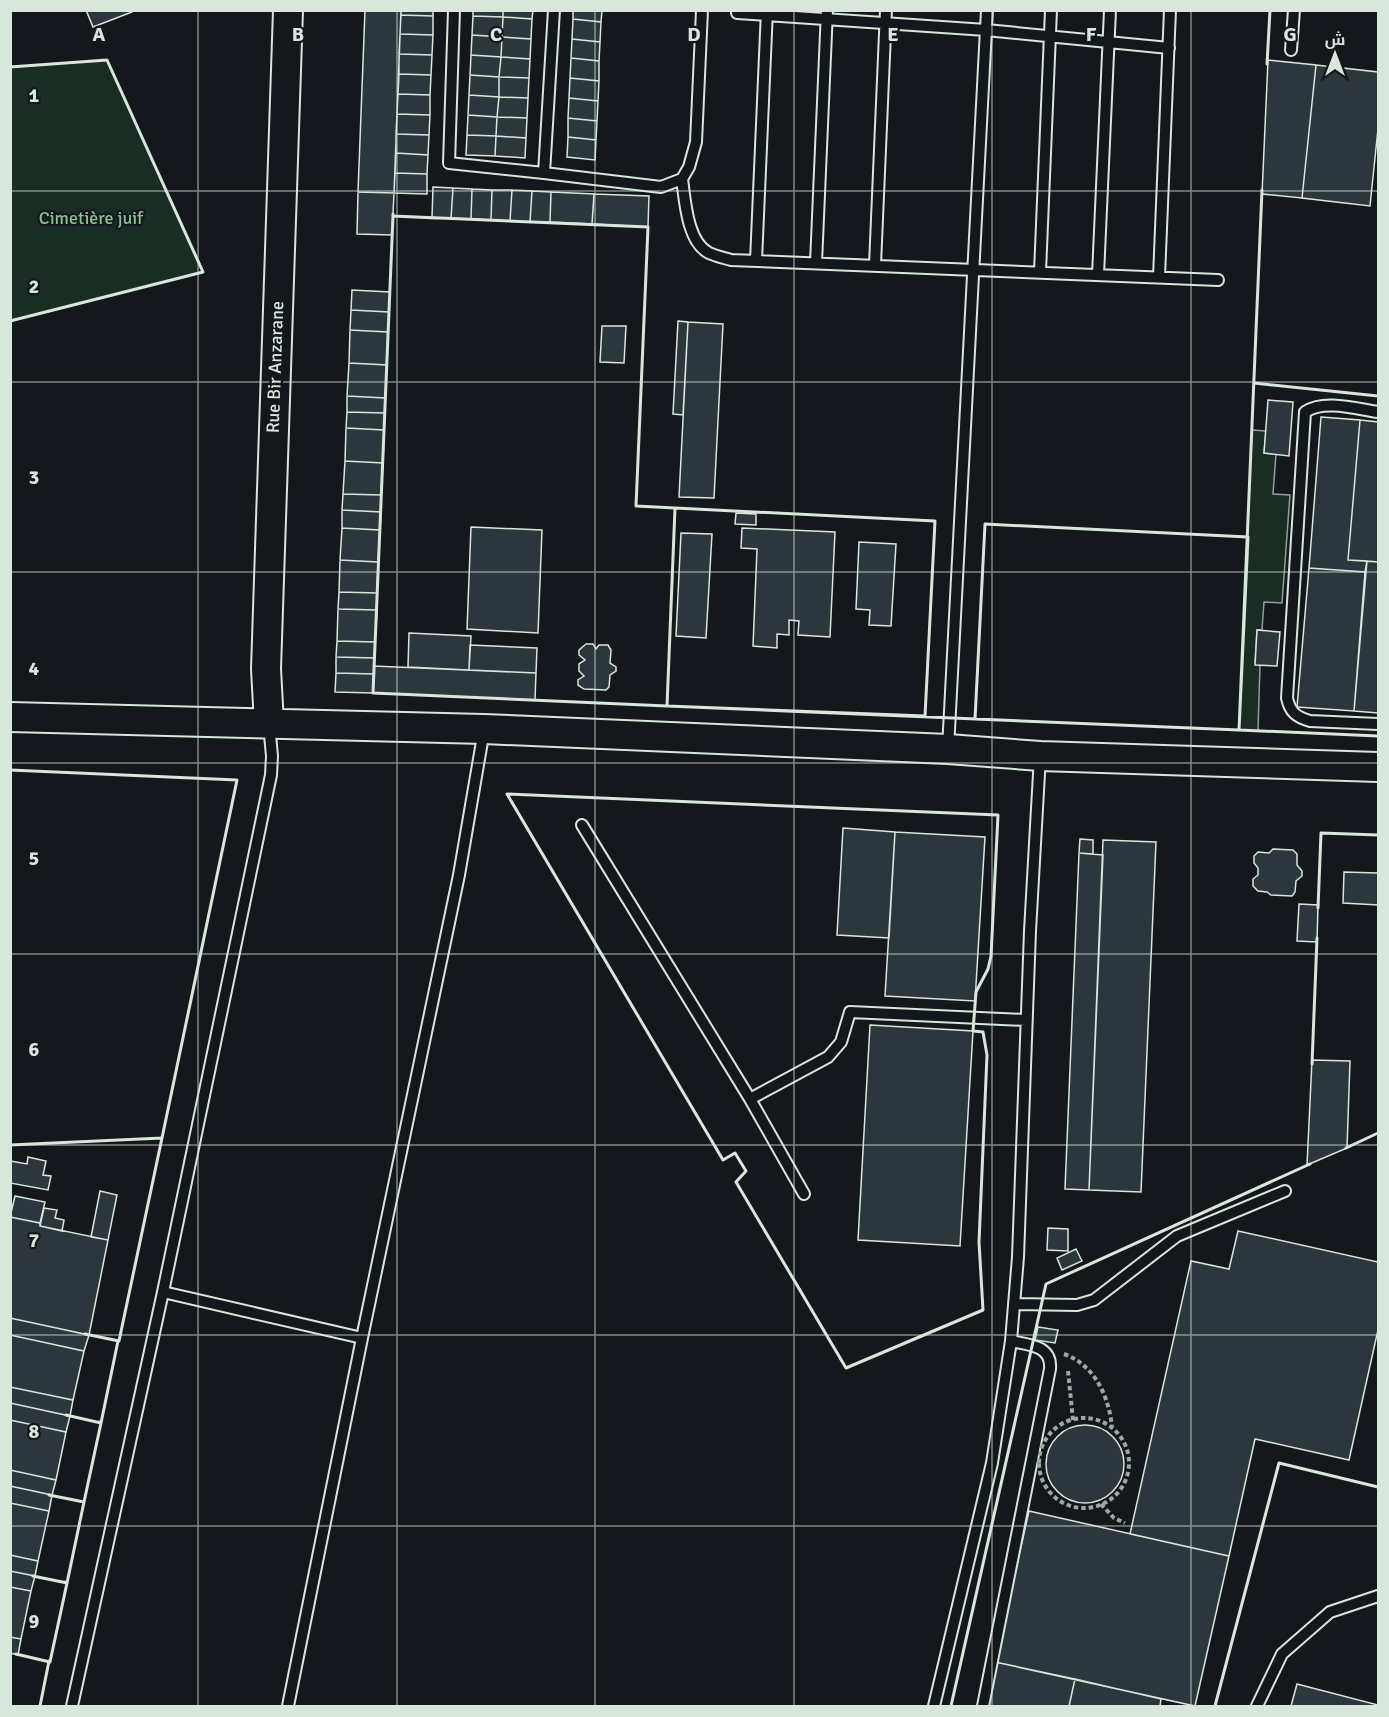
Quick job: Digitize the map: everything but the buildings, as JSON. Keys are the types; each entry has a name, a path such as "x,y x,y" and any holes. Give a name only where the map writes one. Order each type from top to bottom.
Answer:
{"street":[{"name":"Rue Bir Anzarane","path":"269,724 266,669 288,10"},
{"path":"10,717 484,729 948,749 1040,756 1378,767"}],"lane":[{"path":"454,10 449,164 661,188 682,180"},
{"path":"544,173 554,10"},
{"path":"702,10 696,142 689,167 682,180 686,213 695,238 706,252 731,260 1218,280"},
{"path":"875,265 886,10"},
{"path":"948,749 987,10"},
{"path":"1040,272 1051,10"},
{"path":"1098,275 1110,10"},
{"path":"1159,277 1170,10"},
{"path":"1291,50 1294,10"},
{"path":"737,13 827,15 886,23 986,30 1169,48"},
{"path":"756,261 767,13"},
{"path":"816,263 827,15"},
{"path":"1378,412 1324,406 1311,408 1305,412 1287,699 1293,713 1310,721 1378,724"},
{"path":"72,1707 163,1292 271,775 269,724"},
{"path":"288,1707 362,1338 459,875 484,729"},
{"path":"934,1707 992,1463 1011,1341 1018,1257 1026,1020 1040,756"},
{"path":"582,825 750,1099 804,1194"},
{"path":"750,1099 828,1058 841,1042 850,1012 1026,1020"},
{"path":"1014,1304 1077,1305 1094,1300 1177,1236 1285,1191"},
{"path":"163,1292 362,1338"},
{"path":"983,1707 1051,1363 1045,1351 1040,1347 1011,1341"},
{"path":"1257,1707 1282,1654 1330,1612 1378,1596"}],"path":[{"path":"1045,1351 1067,1355 1090,1371 1103,1390 1110,1410 1112,1427"},
{"path":"1067,1355 1073,1420"},
{"path":"1086,1418 1112,1427 1122,1439 1128,1453 1129,1469 1124,1484 1115,1496 1089,1508 1075,1507 1052,1494 1044,1483 1040,1471 1040,1458 1047,1439 1061,1425 1073,1420 1086,1418"},
{"path":"1101,1504 1114,1518 1125,1523"}],"green space":[{"name":"Cimetière juif","path":"107,60 203,272 11,321 11,67"},
{"path":"1252,430 1266,431 1264,453 1276,454 1273,494 1290,495 1282,603 1264,602 1262,630 1257,630 1255,664 1260,665 1258,731 1239,730"}],"wall":[{"path":"1267,64 1270,10"},
{"path":"10,67 107,60 203,272 10,321"},
{"path":"646,227 648,227 636,506 675,508 667,706 1239,730 1262,190"},
{"path":"393,214 393,216 436,218"},
{"path":"393,216 648,227 636,506 675,508 667,706 373,693 393,216"},
{"path":"1254,383 1378,396"},
{"path":"675,508 935,521 925,716 667,706 675,508"},
{"path":"985,524 1248,537 1239,730 975,719 985,524"},
{"path":"1239,728 1239,730 1378,736"},
{"path":"10,770 237,780 162,1138 10,1145"},
{"path":"507,794 998,815 991,956 988,969 976,992 973,1031 983,1032 987,1055 979,1242 983,1310 846,1368 736,1182 746,1171 735,1153 723,1160 507,794"},
{"path":"1318,908 1321,833 1378,835"},
{"path":"1312,1064 1317,938"},
{"path":"1346,1148 1378,1133"},
{"path":"85,1334 119,1341 162,1138 160,1138"},
{"path":"951,1706 1046,1284 1310,1164"},
{"path":"66,1415 101,1423 118,1341"},
{"path":"49,1495 84,1502 101,1423 99,1422"},
{"path":"1215,1706 1279,1463 1378,1487"},
{"path":"33,1576 67,1583 84,1502"},
{"path":"16,1654 50,1662 67,1583 64,1582"},
{"path":"40,1706 49,1661"}]}
